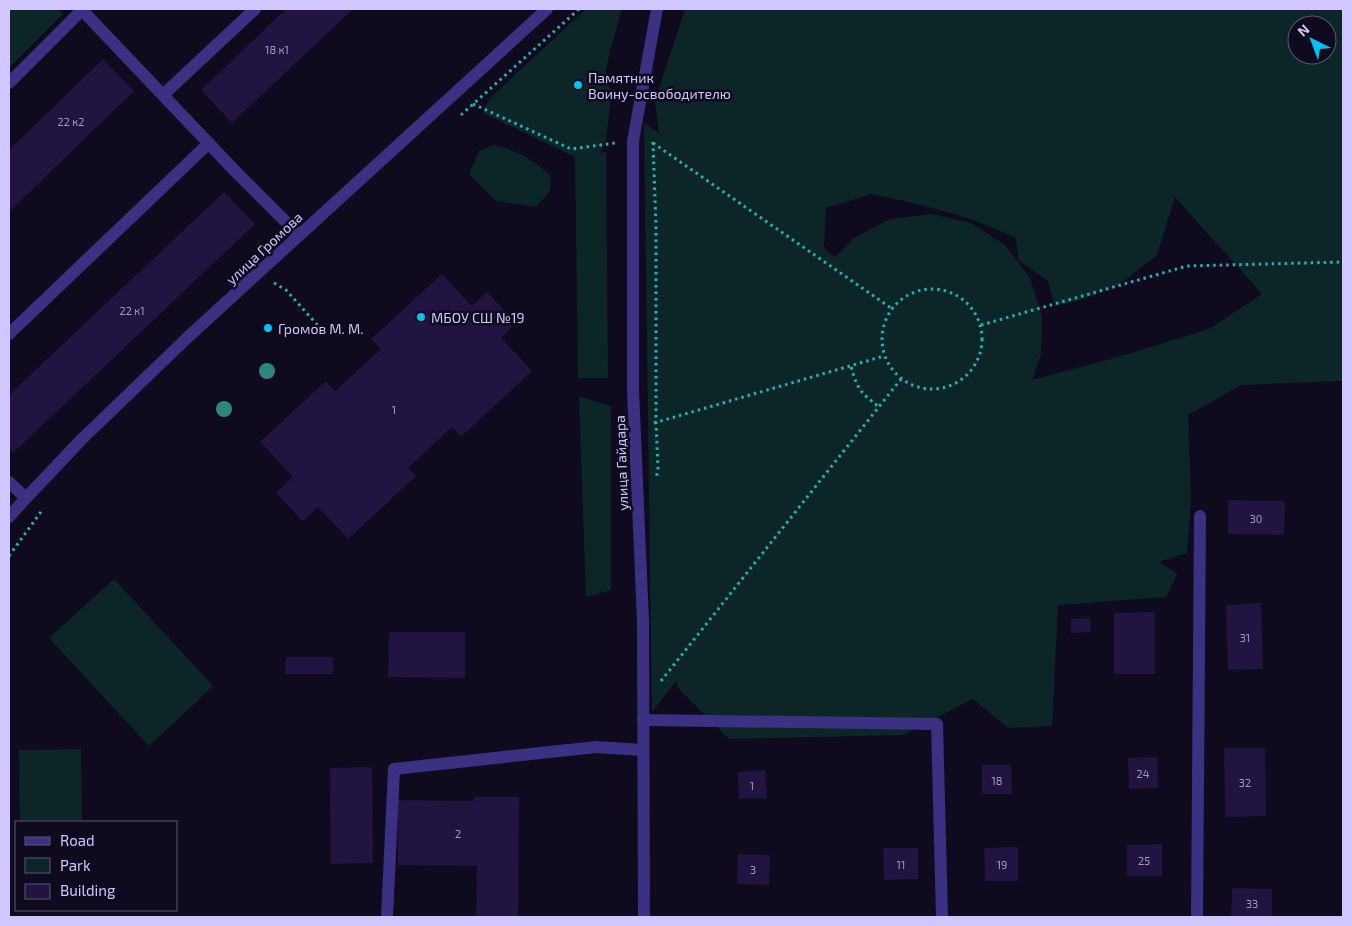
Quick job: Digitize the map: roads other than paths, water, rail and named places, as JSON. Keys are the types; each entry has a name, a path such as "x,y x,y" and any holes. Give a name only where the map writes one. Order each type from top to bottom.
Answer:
{"street":[{"path":"163,95 255,9"},
{"name":"улица Громова","path":"9,517 82,439 188,338 547,9"},
{"name":"улица Гайдара","path":"644,917 643,621 633,380 632,141 657,9"},
{"path":"9,83 81,10 299,235"},
{"path":"9,334 209,143"},
{"path":"9,482 26,498"},
{"path":"1197,917 1200,516"},
{"path":"642,720 937,724 942,917"},
{"path":"387,917 394,769 596,747 642,750"}],"place":[{"name":"Памятник Воину-освободителю","path":"578,85"},
{"name":"МБОУ СШ №19","path":"421,317"},
{"name":"Громов М. М.","path":"268,328"}]}
